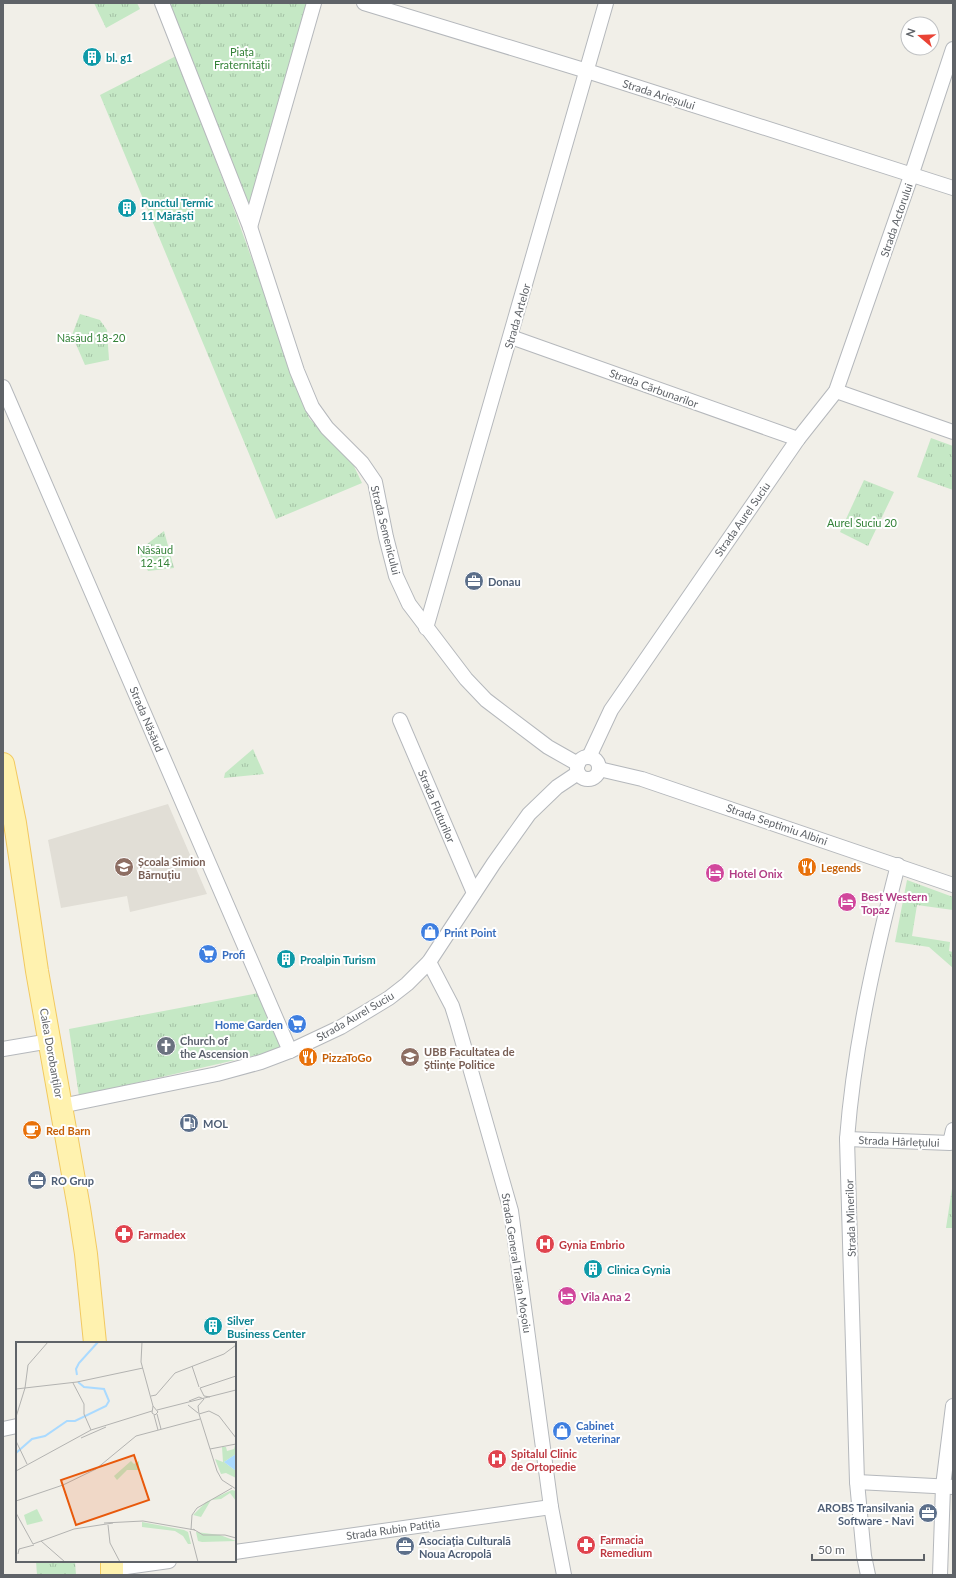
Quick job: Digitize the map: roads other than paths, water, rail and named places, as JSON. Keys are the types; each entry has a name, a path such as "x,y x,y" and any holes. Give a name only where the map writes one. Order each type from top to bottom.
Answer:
{"main road":[{"name":"Calea Dorobanților","path":"3,764 15,823 86,1254 96,1342"}],"street":[{"path":"162,3 250,227"},
{"path":"250,227 314,3"},
{"name":"Strada Arieșului","path":"364,3 587,71 911,176 953,188"},
{"name":"Strada Artelor","path":"426,628 606,3"},
{"name":"Strada Actorului","path":"836,391 911,176 953,49"},
{"name":"Strada Semenicului","path":"250,227 292,357 312,407 327,428 362,464 375,482 386,537 396,576 409,604 466,679 486,700 548,747 582,765"},
{"name":"Strada Cărbunarilor","path":"511,337 798,439"},
{"name":"Strada Năsăud","path":"3,387 290,1051"},
{"path":"836,391 953,432"},
{"name":"Strada Aurel Suciu","path":"61,1106 217,1074 290,1051 341,1026 389,998 407,984 429,962 514,834 534,809 582,765 611,710 798,439 836,391"},
{"name":"Strada Fluturilor","path":"400,720 474,893"},
{"path":"596,761 600,769 595,778 585,779 582,765 596,761"},
{"name":"Strada Septimiu Albini","path":"600,769 642,779 953,884"},
{"name":"Strada Minerilor","path":"868,1575 864,1556 857,1482 847,1139 850,1091 859,1042 898,865"},
{"name":"Strada General Traian Moșoiu","path":"429,962 452,1006 511,1211 551,1507 564,1575"},
{"path":"3,1049 50,1041"},
{"name":"Strada Hârlețului","path":"847,1139 951,1136"},
{"path":"940,1575 948,1487 953,1406"},
{"path":"3,1429 16,1426"},
{"path":"857,1482 948,1487"},
{"name":"Strada Rubin Patiția","path":"236,1552 551,1507"},
{"path":"112,1568 161,1562"}],"place":[{"name":"bl. g1","path":"92,57"},
{"name":"Punctul Termic 11 Mărăști","path":"127,208"},
{"name":"Donau","path":"474,581"},
{"name":"Școala Simion Bărnuțiu","path":"124,867"},
{"name":"Legends","path":"807,867"},
{"name":"Hotel Onix","path":"715,873"},
{"name":"Best Western Topaz","path":"847,902"},
{"name":"Print Point","path":"430,932"},
{"name":"Profi","path":"208,954"},
{"name":"Proalpin Turism","path":"286,959"},
{"name":"Home Garden","path":"297,1024"},
{"name":"Church of the Ascension","path":"166,1046"},
{"name":"PizzaToGo","path":"308,1057"},
{"name":"UBB Facultatea de Științe Politice","path":"410,1057"},
{"name":"MOL","path":"189,1123"},
{"name":"Red Barn","path":"32,1130"},
{"name":"RO Grup","path":"37,1180"},
{"name":"Farmadex","path":"124,1234"},
{"name":"Gynia Embrio","path":"545,1244"},
{"name":"Clinica Gynia","path":"593,1269"},
{"name":"Vila Ana 2","path":"567,1296"},
{"name":"Silver Business Center","path":"213,1326"},
{"name":"Cabinet veterinar","path":"562,1431"},
{"name":"Spitalul Clinic de Ortopedie","path":"497,1459"},
{"name":"AROBS Transilvania Software - Navi","path":"928,1513"},
{"name":"Farmacia Remedium","path":"586,1545"},
{"name":"Asociația Culturală Noua Acropolă","path":"405,1546"}],"park label":[{"name":"Piața Fraternității","path":"242,57"},
{"name":"Năsăud 18-20","path":"91,337"},
{"name":"Aurel Suciu 20","path":"862,522"},
{"name":"Năsăud 12-14","path":"155,555"}]}
